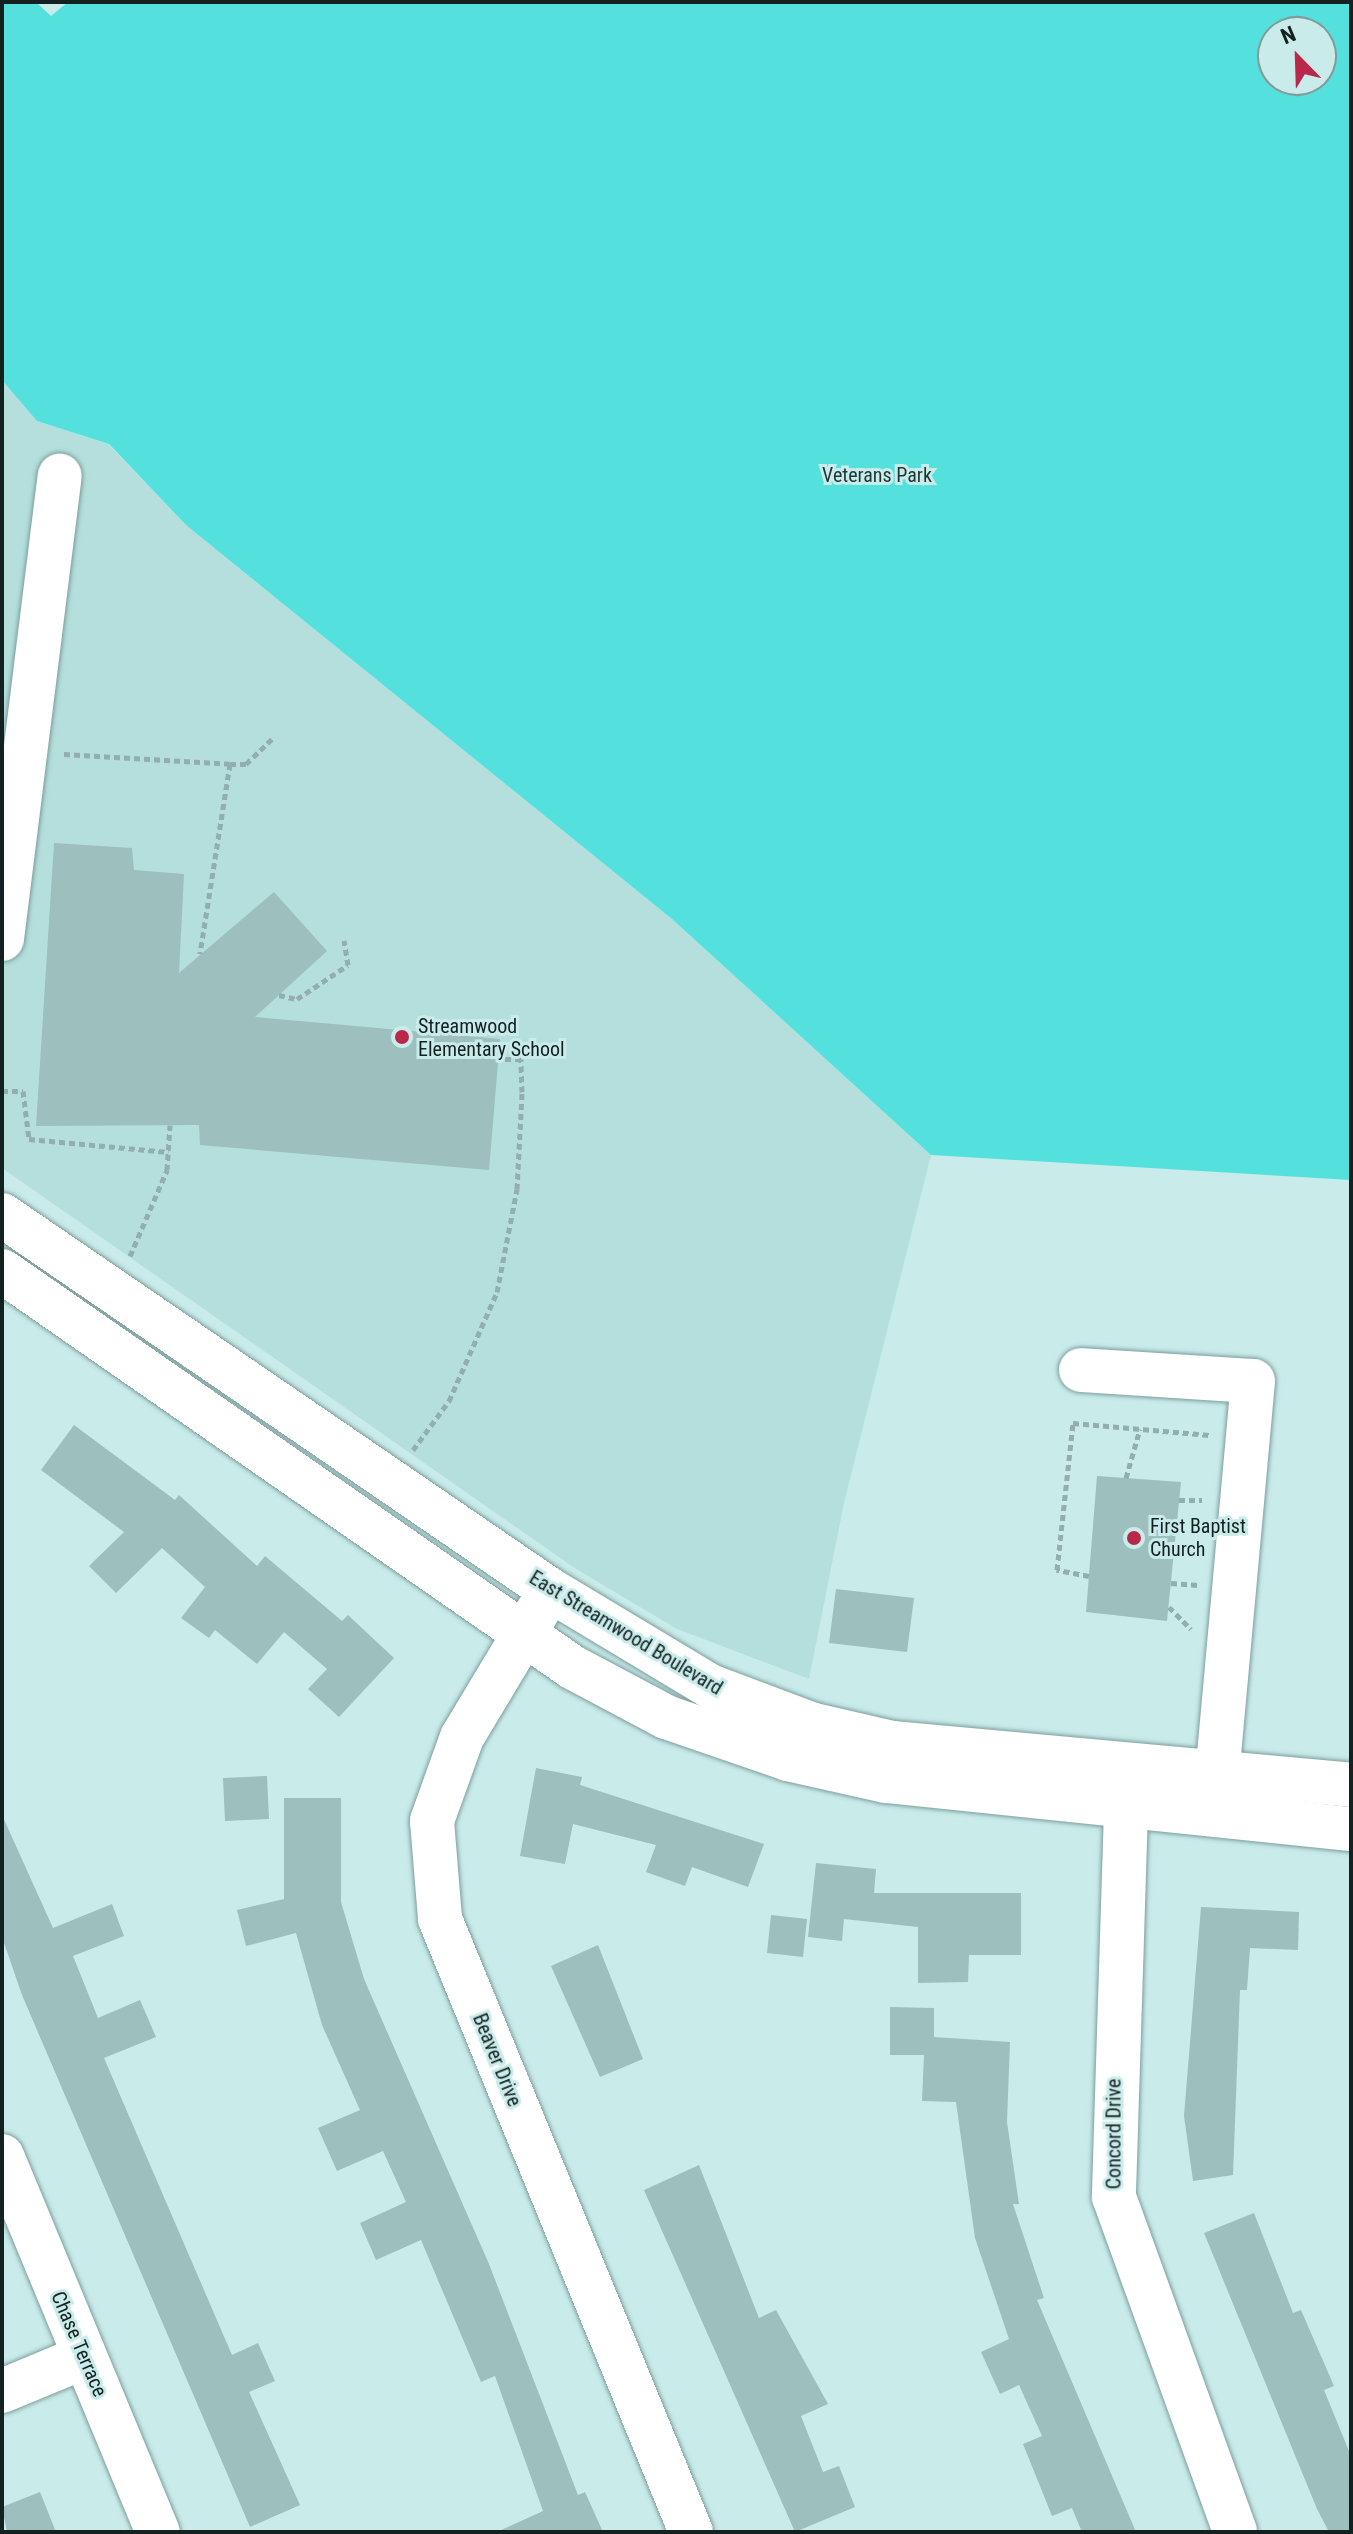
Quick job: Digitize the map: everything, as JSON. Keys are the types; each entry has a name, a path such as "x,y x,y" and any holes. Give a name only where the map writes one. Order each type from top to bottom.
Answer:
{"street":[{"path":"2,939 29,752 60,476"},
{"name":"East Streamwood Boulevard","path":"2,1215 550,1590 710,1686 814,1725 892,1743 1351,1785"},
{"path":"2,1271 524,1634 643,1706 788,1759 912,1785 1351,1829"},
{"path":"1081,1370 1253,1381 1214,1816"},
{"name":"Beaver Drive","path":"550,1590 462,1737 432,1821 440,1919 691,2532"},
{"name":"Concord Drive","path":"1128,1764 1114,2197 1235,2532"},
{"name":"Chase Terrace","path":"2,2156 158,2532"},
{"path":"2,2391 84,2357"}],"path":[{"path":"29,752 246,764 272,739"},
{"path":"200,954 230,764"},
{"path":"279,995 297,999 348,965 344,940"},
{"path":"391,1480 449,1401 497,1292 517,1189 522,1092 521,1059 498,1059"},
{"path":"2,1091 23,1091 29,1139 168,1152"},
{"path":"109,1287 143,1235 168,1152 170,1125"},
{"path":"1089,1576 1057,1570 1073,1423 1218,1436"},
{"path":"1126,1478 1140,1429"}],"shaded area":[{"name":"Streamwood Elementary School","path":"3,380 37,421 108,444 186,525 672,919 931,1155 844,1503 809,1679 677,1629 576,1569 2,1168"}],"green space":[{"name":"Veterans Park","path":"2,2 36,2 51,16 68,2 1351,2 1351,1180 931,1155 672,919 186,525 109,444 37,421 2,380"}],"building":[{"path":"54,843 132,848 134,870 184,874 179,973 274,892 327,951 255,1017 500,1039 489,1170 200,1145 199,1125 36,1126"},
{"path":"74,1425 175,1500 179,1495 257,1566 265,1556 342,1621 348,1615 394,1658 339,1717 308,1689 327,1669 284,1632 257,1664 215,1630 209,1638 181,1618 205,1587 162,1548 116,1593 89,1566 124,1532 41,1470"},
{"name":"First Baptist Church","path":"1097,1476 1181,1482 1167,1621 1086,1612"},
{"path":"836,1589 914,1598 907,1652 829,1643"},
{"path":"536,1768 582,1777 580,1785 764,1844 748,1887 692,1867 685,1886 646,1872 656,1845 573,1824 565,1864 520,1856"},
{"path":"267,1776 269,1819 225,1821 223,1778"},
{"path":"284,1798 341,1798 341,1902 364,1979 489,2264 578,2495 585,2492 603,2532 497,2532 543,2511 495,2376 481,2382 421,2240 376,2260 360,2223 406,2202 383,2151 337,2171 318,2128 360,2110 322,2025 296,1933 246,1946 237,1910 284,1899"},
{"path":"2,1815 53,1928 112,1904 124,1936 73,1956 98,2018 140,2000 156,2037 104,2058 232,2355 258,2343 275,2381 249,2392 300,2505 250,2527 22,1995 2,1937"},
{"path":"816,1863 876,1869 874,1893 1021,1893 1021,1955 969,1955 968,1982 918,1983 918,1927 844,1919 842,1941 808,1937"},
{"path":"1201,1907 1299,1912 1298,1950 1250,1948 1247,1990 1240,1990 1233,2175 1193,2181 1184,2116"},
{"path":"771,1915 807,1919 803,1957 767,1953"},
{"path":"598,1945 643,2059 600,2077 551,1966"},
{"path":"890,2007 934,2008 934,2037 1010,2042 1007,2122 1019,2204 1013,2204 1044,2298 1037,2300 1136,2532 1082,2532 1072,2508 1052,2516 1023,2444 1042,2436 1019,2385 1000,2394 981,2352 1009,2339 975,2238 956,2102 922,2101 924,2055 890,2055"},
{"path":"699,2165 759,2318 776,2310 828,2404 801,2416 823,2472 839,2466 855,2507 795,2532 644,2190"},
{"path":"1254,2213 1293,2313 1301,2310 1334,2386 1324,2390 1351,2456 1351,2532 1329,2532 1317,2509 1204,2233"},
{"path":"40,2492 56,2532 7,2532 2,2507"}],"place":[{"name":"Streamwood Elementary School","path":"402,1037"},
{"name":"First Baptist Church","path":"1134,1538"}]}
